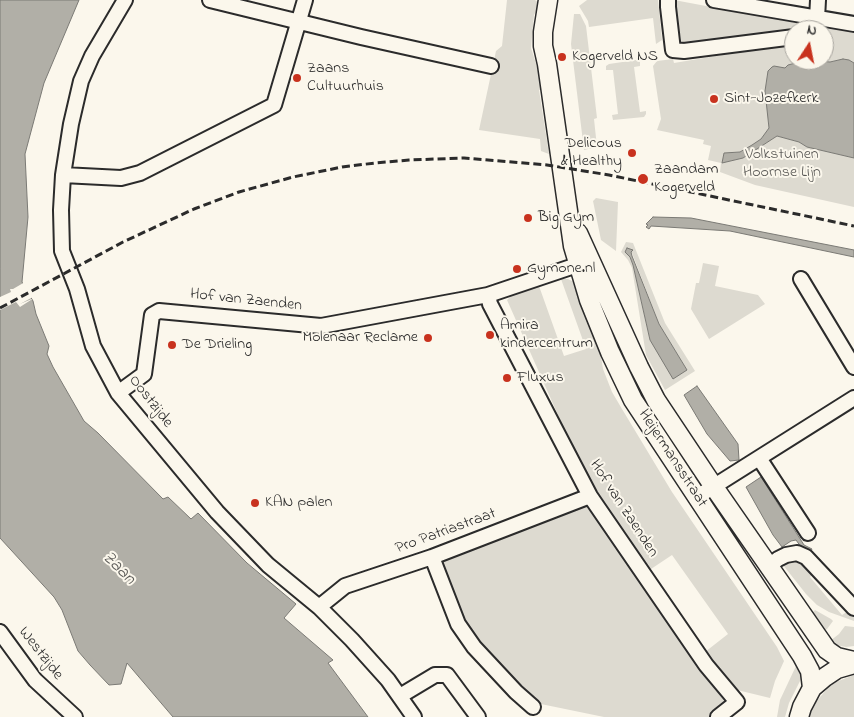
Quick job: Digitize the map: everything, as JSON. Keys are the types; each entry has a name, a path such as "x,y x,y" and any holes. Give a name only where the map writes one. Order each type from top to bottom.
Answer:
{"main road":[{"name":"Heijermansstraat","path":"548,0 543,46 569,213 585,263 589,300 633,400 802,656 810,671 812,688"},
{"name":"Heijermansstraat","path":"547,64 554,38 560,0"},
{"name":"Heijermansstraat","path":"585,263 600,283 639,368 656,400 714,487 827,650 837,657 854,663"},
{"path":"799,717 812,688 837,669 854,663"}],"street":[{"name":"Oostzijde","path":"125,0 92,56 81,81 71,124 63,175 61,210 62,252 74,282 93,346 118,393 217,512 251,549 319,607 352,640 388,680 414,717"},
{"path":"210,0 491,66"},
{"path":"63,175 121,178 140,173 274,105 305,0"},
{"path":"668,0 673,50 684,51 784,37"},
{"path":"714,0 798,20"},
{"path":"816,20 818,0"},
{"path":"834,24 854,24"},
{"name":"Hof van Zaenden","path":"118,393 144,374 152,315 160,310 321,326 458,299 488,295 585,263"},
{"path":"801,279 854,367"},
{"name":"Hof van Zaenden","path":"488,295 490,304 590,496 706,664 736,702 718,717"},
{"path":"697,497 854,398"},
{"path":"759,458 808,533"},
{"name":"Pro Patriastraat","path":"319,607 345,586 432,557 590,496"},
{"path":"769,566 786,556 798,553 806,556 854,608"},
{"path":"432,557 458,624 474,647 516,692 533,707"},
{"name":"Westzijde","path":"1,635 35,680 75,717"},
{"path":"400,696 435,675 447,675 478,717"}],"green space":[{"path":"507,0 535,0 540,4 534,15 531,48 538,70 541,90 539,90 549,154 541,151 540,139 479,130 496,51 502,46"},
{"path":"587,0 658,0 662,40 656,44 653,18 589,27 588,21 579,6"},
{"path":"674,0 784,21 784,32 682,45"},
{"path":"574,14 580,14 586,26 597,118 594,119 597,147 584,150 571,44"},
{"path":"834,28 854,30 854,63 849,60 834,61"},
{"name":"Volkstuinen Hoornse Lijn","path":"784,45 784,70 786,70 768,122 770,128 761,139 740,152 730,153 722,162 743,158 777,136 799,142 807,147 854,158 854,207 755,185 720,172 721,163 708,160 711,146 703,144 704,140 657,130 661,119 653,66 657,61 673,59 674,63"},
{"path":"636,60 640,62 640,66 634,67 640,112 646,111 646,114 644,117 613,120 612,115 618,114 613,70 606,70 606,66"},
{"path":"596,198 618,202 616,251 601,240 593,201"},
{"path":"626,242 633,243 665,323 695,371 665,390 646,355 632,268 621,252","holes":["628,251 632,253 659,324 687,370 650,340"]},
{"path":"703,263 719,266 715,286 758,295 765,304 709,339 691,309 696,283 699,283"},
{"path":"561,279 568,279 578,287 586,317 612,392 672,492 777,647 784,661 770,698 729,688 705,652 728,634 672,555 648,571 603,506 582,469 507,300 512,295 539,286 564,356 586,349"},
{"path":"594,282 649,403 637,391 588,284"},
{"path":"586,507 591,511 724,701 722,708 709,717 604,717 536,703 469,635 435,560 577,508"},
{"path":"793,560 801,561 815,572 810,577 842,615 851,609 854,613 854,621 829,612 817,605 806,594 783,565"},
{"path":"815,610 833,621 823,631 811,614"},
{"path":"845,626 854,627 854,646 836,645 830,641"},
{"path":"796,666 801,679 789,703 785,717 777,717 780,700"},
{"path":"854,675 854,717 809,717 814,704 828,688 836,682"}],"water":[{"name":"Zaan","path":"0,0 79,0 44,83 25,154 28,217 22,282 33,301 36,314 49,346 47,354 53,367 84,421 163,499 168,497 191,519 198,513 247,563 296,604 284,618 333,660 328,663 368,717 173,717 127,663 121,684 109,685 78,651 62,610 54,597 0,538"},
{"path":"843,59 854,63 854,158 807,147 799,142 777,136 743,158 722,163 724,153 740,152 761,139 769,128 765,91 768,71 772,67 784,68 784,70 834,70 834,61"},
{"path":"653,217 691,218 854,250 854,257 730,231 651,226 649,229 646,227 648,225 646,224"},
{"path":"627,248 633,250 631,252 632,256 659,324 687,370 673,379 650,340 633,265 630,257 625,252"},
{"path":"697,386 738,444 739,460 730,461 707,434 684,395"},
{"path":"761,477 804,545 812,549 811,551 801,547 796,540 782,547 773,535 746,487"}],"pier":[{"path":"25,282 33,297 20,304 34,298 20,307 16,302 0,310 0,297 11,292 10,289"}],"railway":[{"path":"0,308 123,242 194,209 239,192 293,177 342,167 375,163 464,158 547,165 609,175 854,226"}],"place":[{"name":"Kogerveld NS","path":"562,57"},
{"name":"Zaans Cultuurhuis","path":"297,78"},
{"name":"Sint-Jozefkerk","path":"714,99"},
{"name":"Delicous & Healthy","path":"632,153"},
{"name":"Zaandam Kogerveld","path":"643,179"},
{"name":"Big Gym","path":"528,218"},
{"name":"Gymone.nl","path":"517,269"},
{"name":"Amira kindercentrum","path":"490,335"},
{"name":"Molenaar Reclame","path":"428,338"},
{"name":"De Drieling","path":"172,345"},
{"name":"Fluxus","path":"507,378"},
{"name":"KAN palen","path":"255,503"}]}
